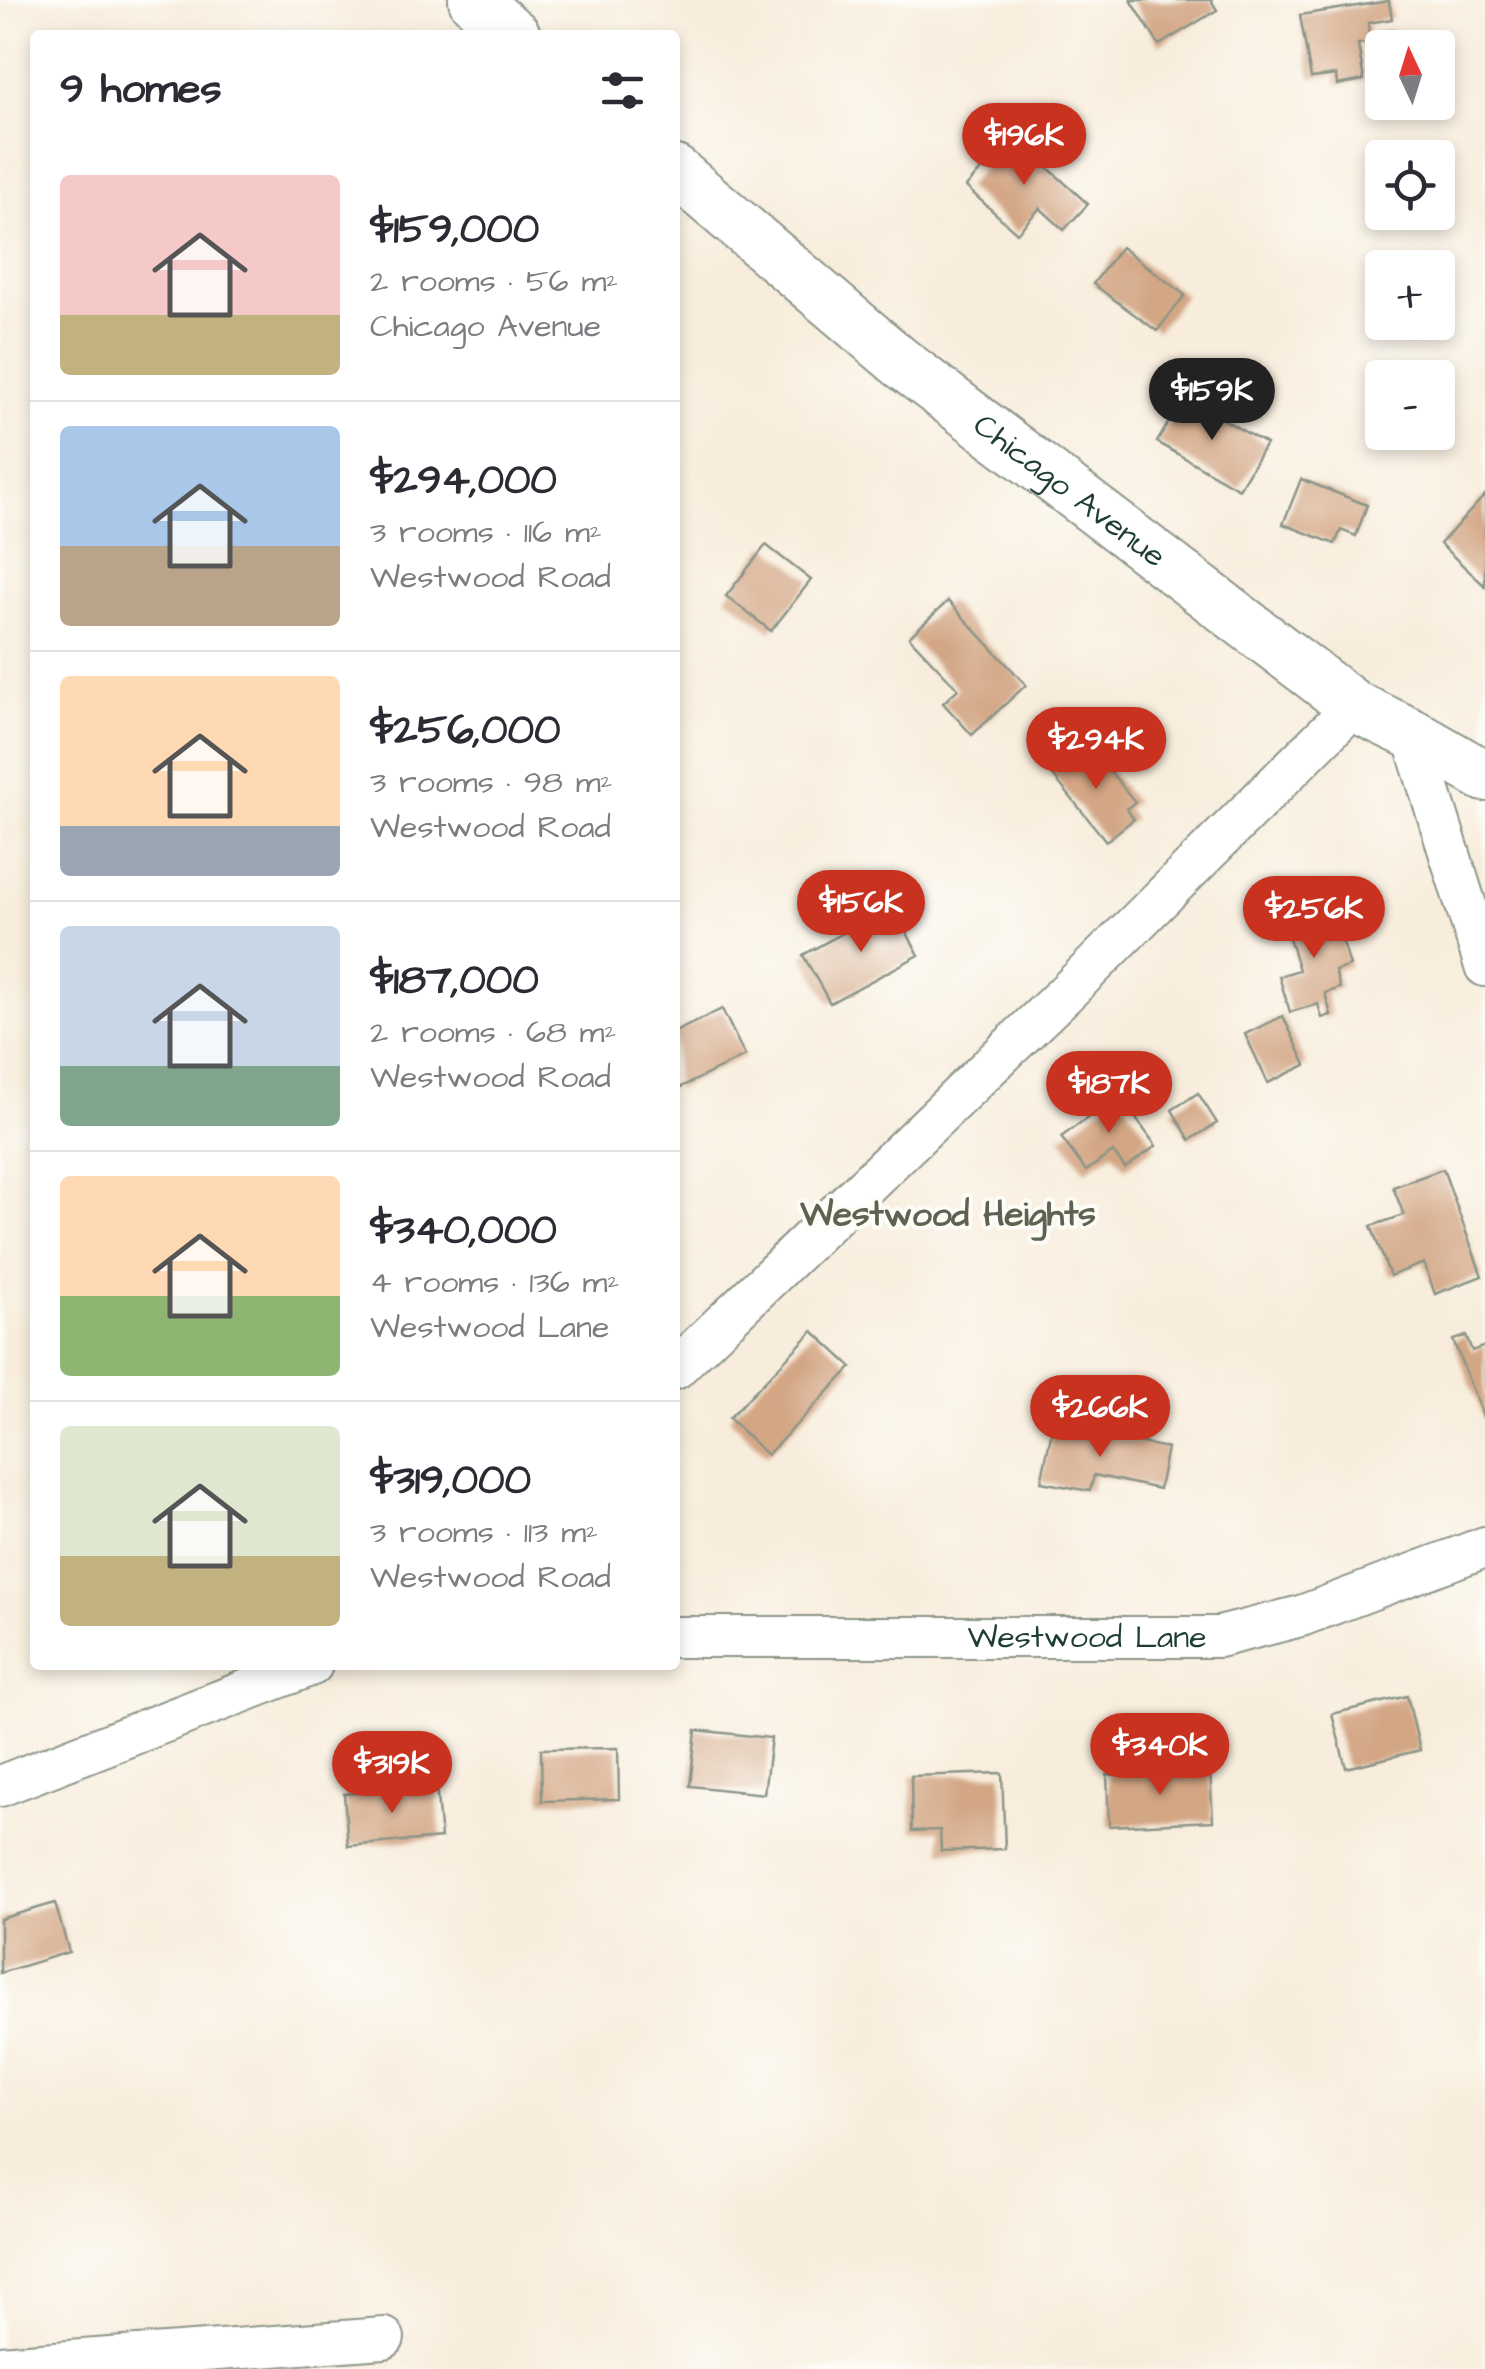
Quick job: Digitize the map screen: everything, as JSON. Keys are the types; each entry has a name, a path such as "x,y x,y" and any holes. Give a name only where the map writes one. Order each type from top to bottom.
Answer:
{"street":[{"path":"474,0 509,30"},
{"name":"Chicago Avenue","path":"680,175 900,362 1354,706 1485,776"},
{"path":"680,1364 1069,990 1354,706"},
{"path":"1412,734 1485,966"},
{"name":"Westwood Lane","path":"680,1638 1219,1637 1301,1616 1485,1547"},
{"path":"0,1786 299,1670"},
{"path":"0,2366 384,2338"}],"building":[{"path":"1131,0 1211,0 1217,10 1159,45"},
{"path":"1389,1 1392,19 1368,23 1365,43 1358,44 1364,80 1337,85 1336,75 1311,78 1300,15"},
{"path":"1012,135 1088,204 1064,230 1040,208 1017,233 966,187"},
{"path":"1121,247 1185,295 1157,331 1093,284"},
{"path":"1184,397 1266,444 1239,489 1157,442"},
{"path":"1301,479 1367,505 1356,536 1341,530 1335,544 1283,524"},
{"path":"1485,495 1485,586 1440,544"},
{"path":"766,545 811,580 771,631 726,596"},
{"path":"948,601 1026,685 972,735 943,703 958,689 909,637"},
{"path":"1088,744 1135,802 1126,809 1134,819 1106,841 1051,773"},
{"path":"892,906 919,955 830,1003 803,955"},
{"path":"1332,907 1350,966 1335,971 1340,988 1325,993 1331,1015 1322,1018 1318,1004 1290,1012 1279,976 1299,970 1284,922"},
{"path":"722,1009 745,1056 680,1088 680,1030"},
{"path":"1283,1016 1306,1065 1268,1083 1245,1034"},
{"path":"1198,1093 1217,1123 1190,1140 1172,1110"},
{"path":"1119,1095 1156,1146 1125,1168 1113,1152 1086,1171 1061,1137"},
{"path":"1443,1169 1482,1276 1435,1294 1424,1263 1390,1276 1371,1226 1404,1215 1393,1187"},
{"path":"813,1331 852,1367 767,1455 729,1418"},
{"path":"1466,1336 1472,1351 1485,1346 1485,1422 1453,1340"},
{"path":"1053,1425 1167,1448 1159,1489 1094,1475 1090,1491 1041,1482"},
{"path":"1407,1696 1420,1750 1346,1768 1332,1714"},
{"path":"696,1730 771,1738 764,1794 690,1786"},
{"path":"618,1748 619,1799 542,1801 541,1749"},
{"path":"1210,1771 1213,1821 1109,1826 1107,1775"},
{"path":"1002,1773 1005,1849 941,1851 940,1830 912,1831 911,1776"},
{"path":"436,1786 441,1838 348,1846 344,1794"},
{"path":"55,1903 69,1952 0,1973 0,1919"}],"district":[{"name":"Westwood Heights","path":"948,1214"}]}
